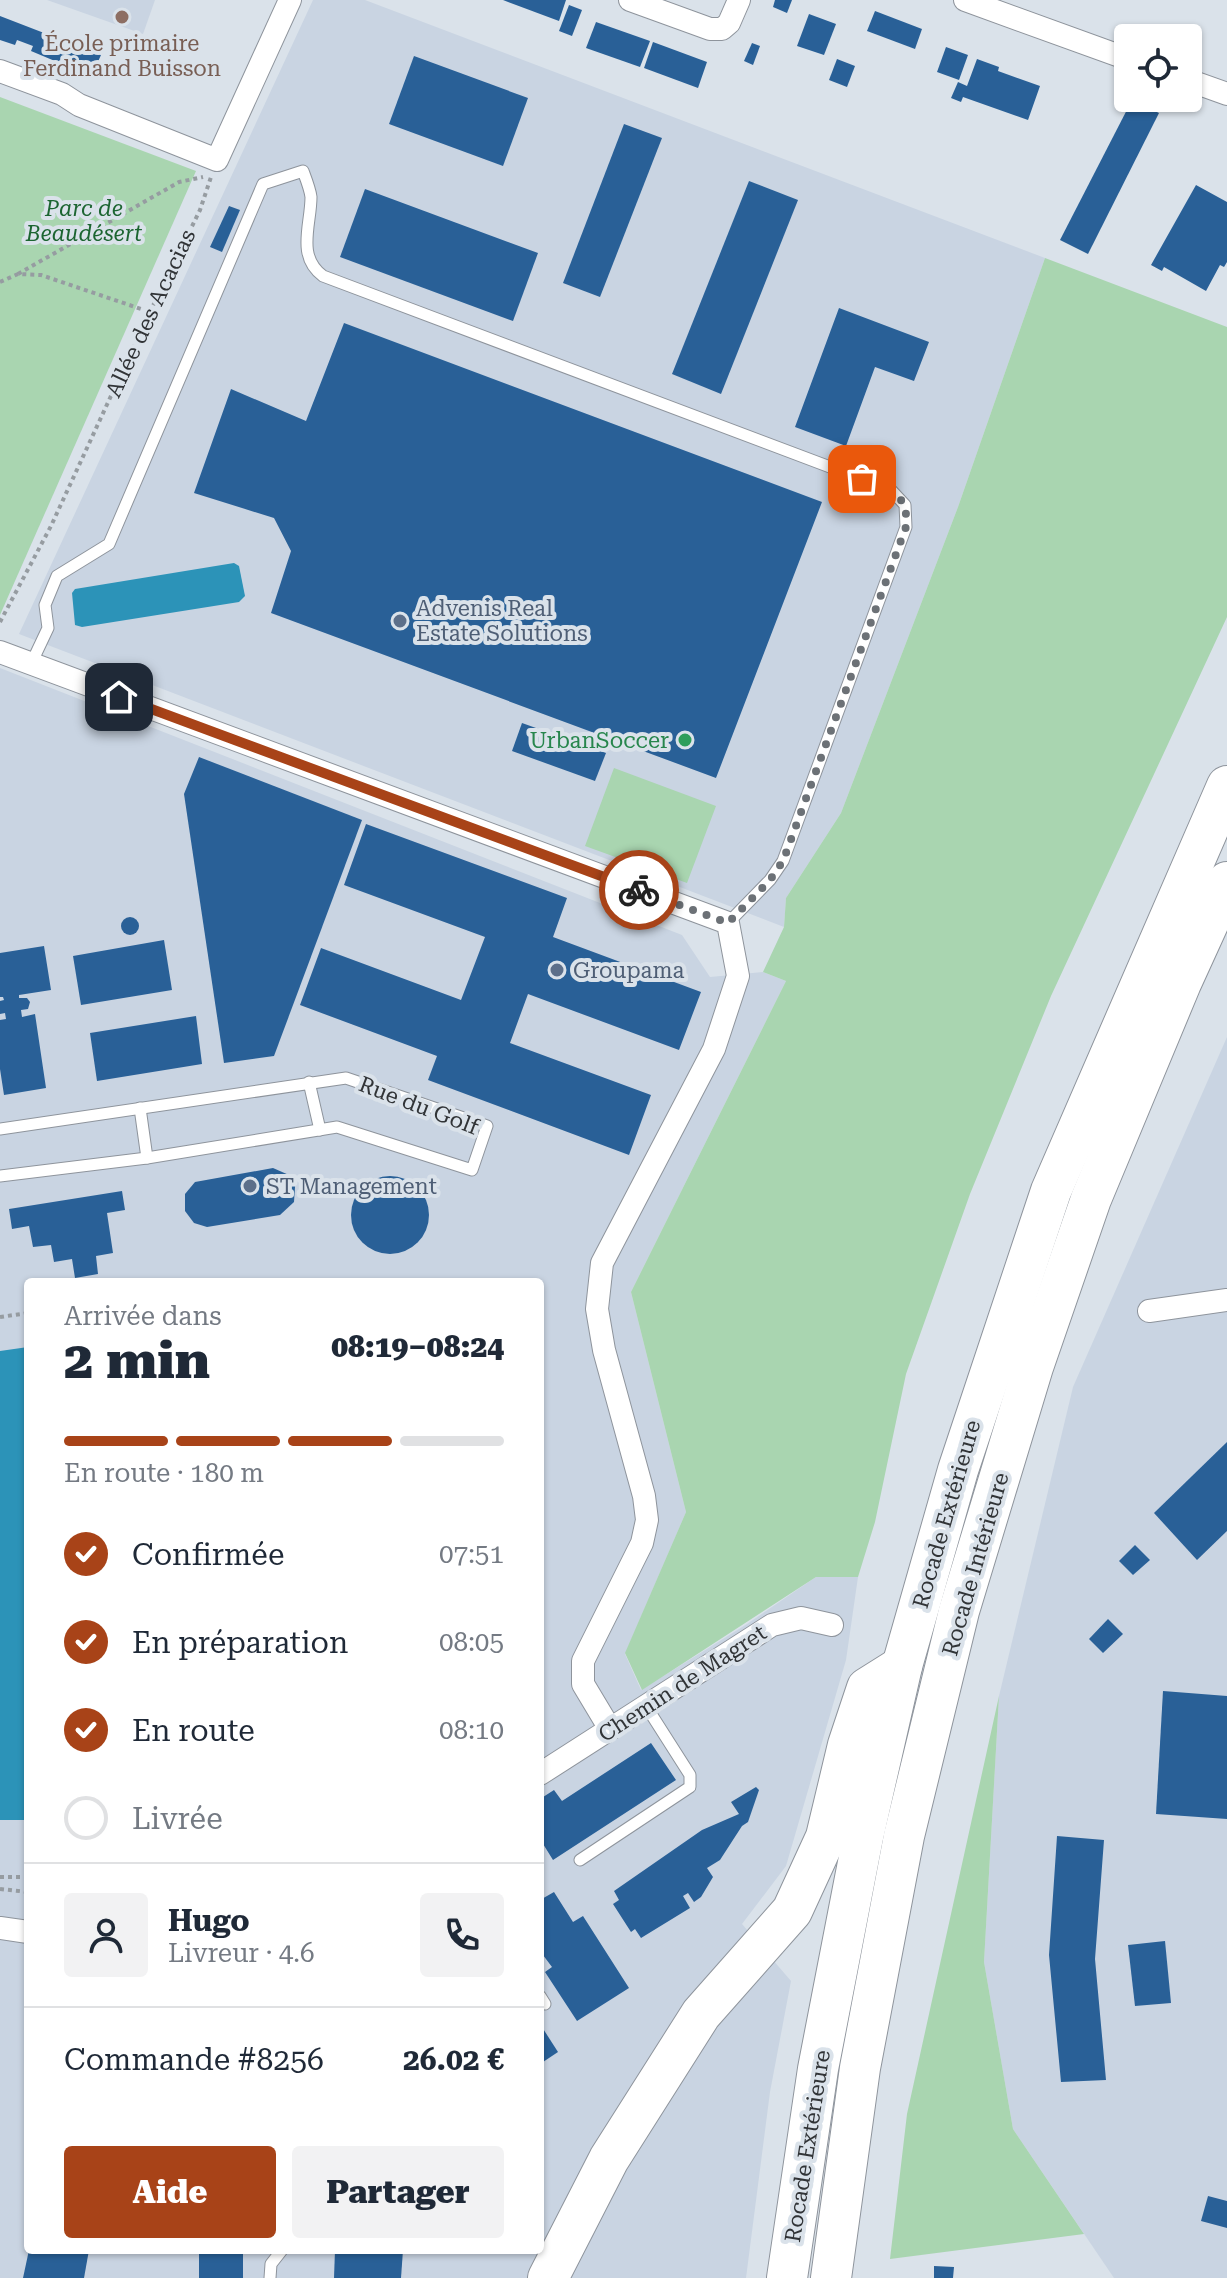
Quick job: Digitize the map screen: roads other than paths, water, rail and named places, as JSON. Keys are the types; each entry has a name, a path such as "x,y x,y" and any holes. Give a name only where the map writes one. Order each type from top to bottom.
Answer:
{"highway":[{"name":"Rocade Extérieure","path":"787,2276 818,2069 863,1837 902,1666 958,1470 1051,1191 1226,782"},
{"name":"Rocade Intérieure","path":"831,2278 860,2068 898,1867 959,1611 1033,1367 1091,1199 1181,983 1227,882"},
{"path":"548,2278 609,2159 701,2014 792,1911 826,1837 848,1745 867,1688 902,1666"}],"street":[{"path":"0,71 62,94 79,105 214,168 290,0"},
{"path":"630,0 710,29 722,29 729,23 739,0"},
{"path":"974,2 1114,54"},
{"path":"1202,85 1227,94"},
{"path":"0,652 728,923 738,976 714,1049 602,1263 597,1309 604,1350 644,1496 647,1520 642,1543 583,1661 583,1684 610,1729"},
{"path":"1149,1311 1227,1300"},
{"name":"Chemin de Magret","path":"544,1771 772,1625 801,1618 832,1625"},
{"path":"0,1928 24,1931"}],"lane":[{"path":"31,664 48,628 45,605 57,576 109,544 263,184 303,171 311,194 306,250 313,269 323,276 891,490 905,505 906,527 783,861 770,880 728,923"},
{"name":"Rue du Golf","path":"0,1129 346,1078 487,1126 472,1170 337,1127 320,1130"},
{"path":"0,1176 147,1158 320,1130 309,1082"},
{"path":"140,1108 147,1158"},
{"path":"580,1860 690,1787 690,1775 646,1706"},
{"path":"270,2278 271,2264 279,2254"}],"water":[{"path":"234,563 239,566 245,596 239,602 82,627 75,625 72,593 75,589"},
{"path":"24,1348 24,1820 0,1820 0,1351"}],"place":[{"name":"École primaire Ferdinand Buisson","path":"122,17"},
{"name":"Advenis Real Estate Solutions","path":"400,621"},
{"name":"UrbanSoccer","path":"685,740"},
{"name":"Groupama","path":"557,970"},
{"name":"ST Management","path":"250,1186"}],"park label":[{"name":"Parc de Beaudésert","path":"84,220"}]}
